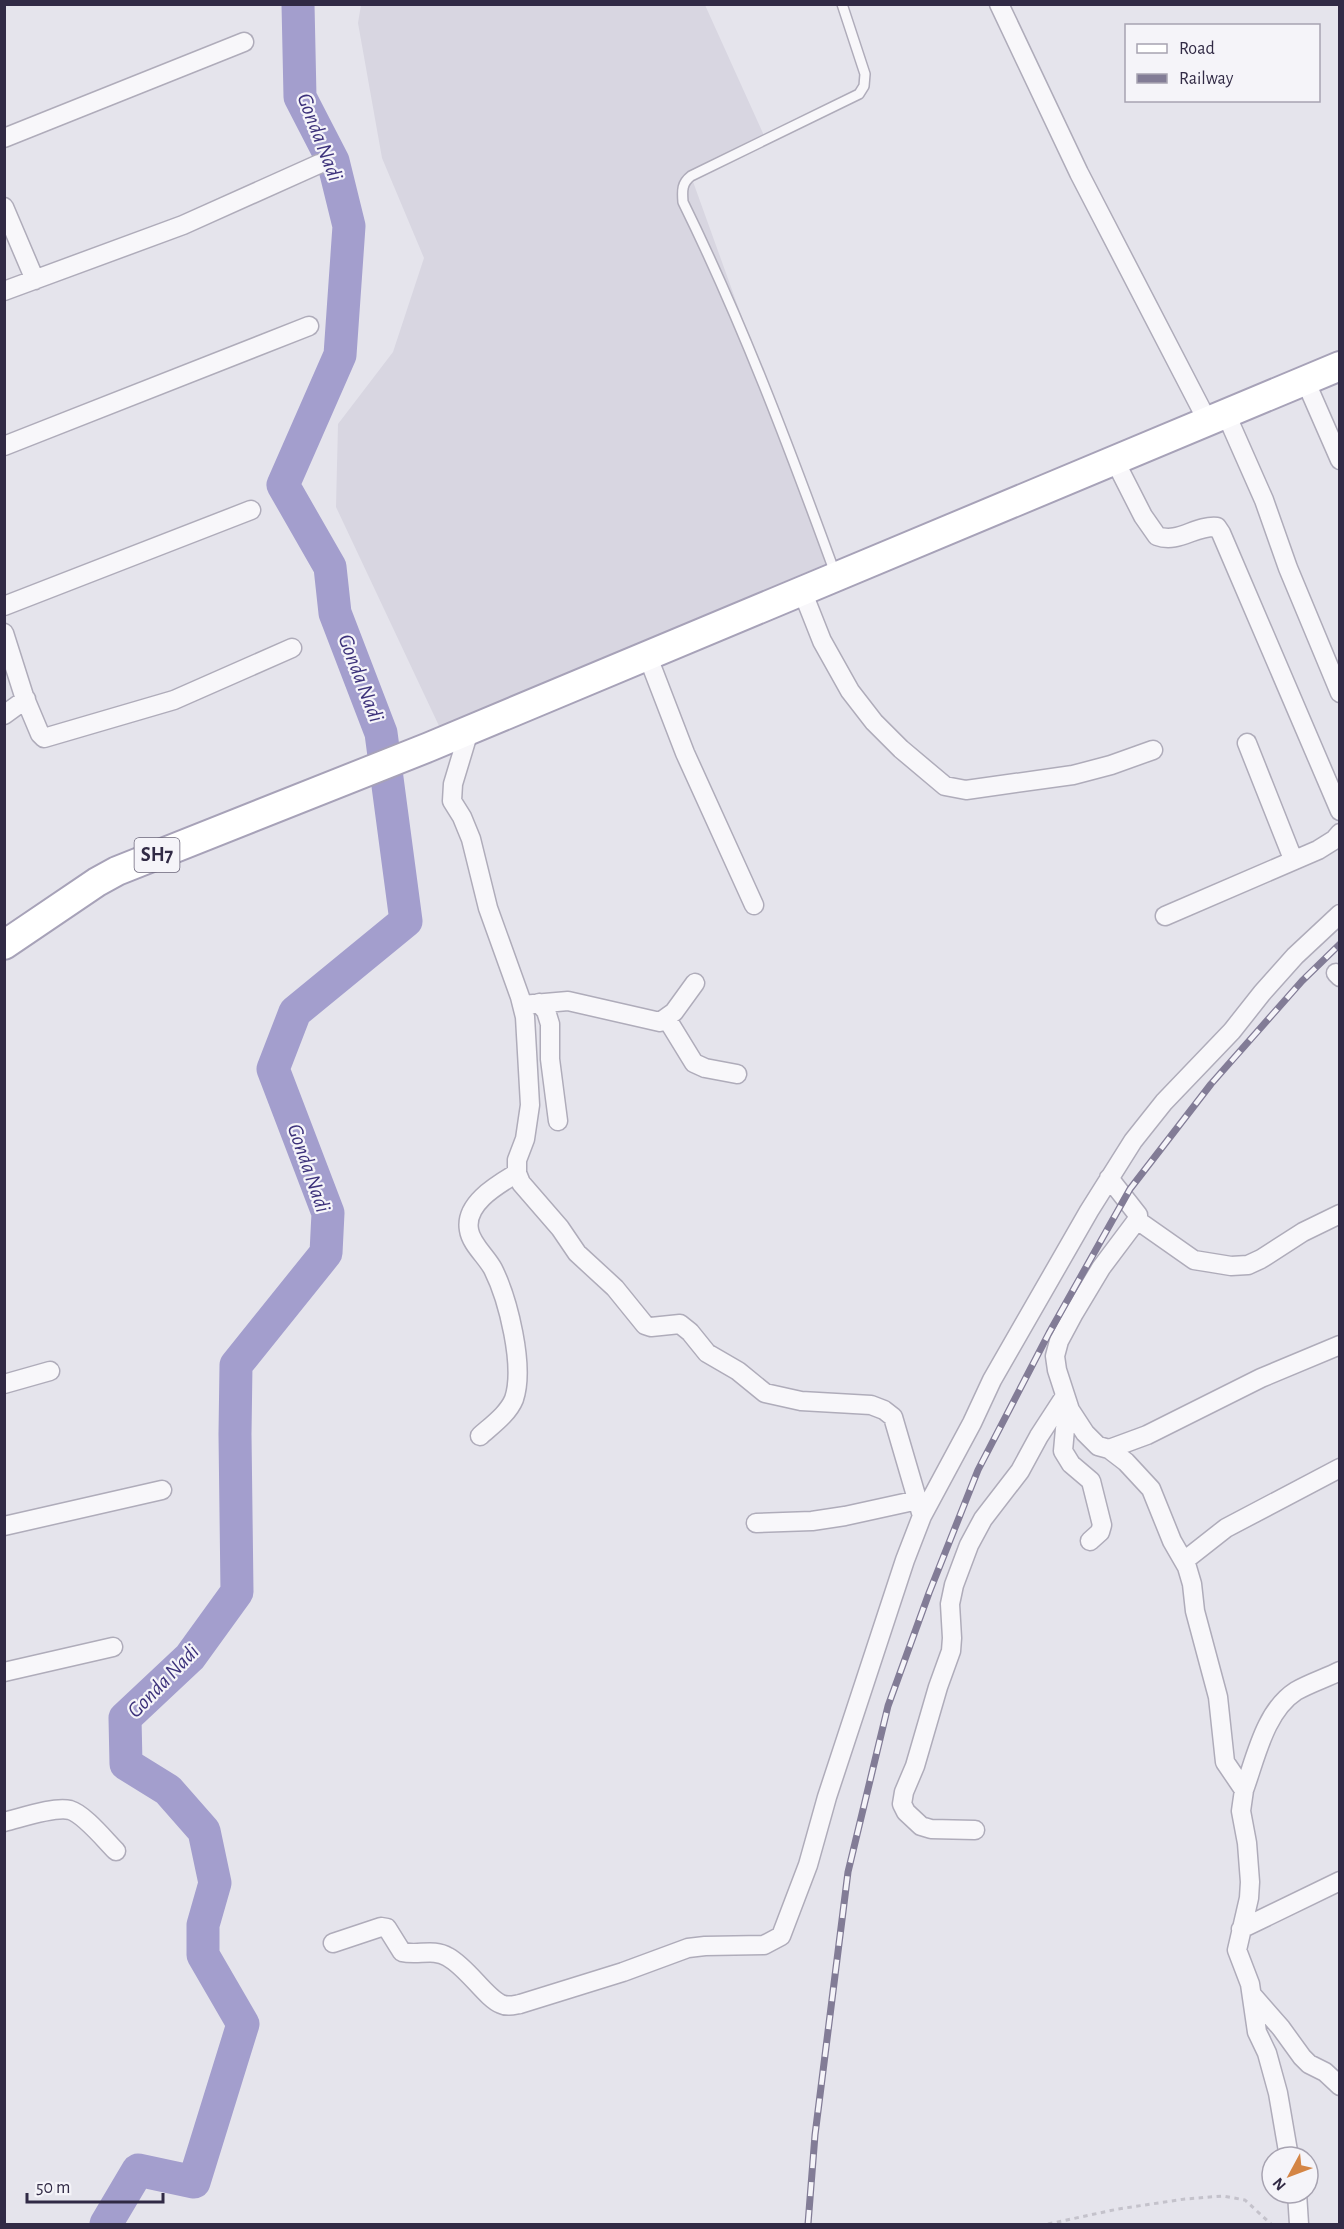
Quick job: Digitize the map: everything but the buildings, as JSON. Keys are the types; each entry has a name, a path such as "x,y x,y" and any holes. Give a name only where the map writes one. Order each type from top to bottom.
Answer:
{"main road":[{"path":"469,731 803,593 1340,366"},
{"name":"SH7","path":"4,945 117,871 469,731"}],"street":[{"path":"999,4 1079,173 1264,500 1292,578 1340,693"},
{"path":"4,138 244,42"},
{"path":"4,291 183,225 319,164"},
{"path":"4,207 35,280"},
{"path":"4,446 309,326"},
{"path":"1305,380 1340,460"},
{"path":"1115,460 1143,516 1157,536 1172,539 1209,526 1217,527 1340,811"},
{"path":"4,606 251,510"},
{"path":"803,593 822,641 850,691 874,722 901,749 945,786 966,790 1073,775 1153,750"},
{"path":"4,633 26,699 40,734 44,738 174,700 292,648"},
{"path":"648,657 685,753 754,905"},
{"path":"4,715 26,699"},
{"path":"469,731 453,784 453,801 471,839 488,908 530,1004 546,1011 550,1024 550,1059 558,1121"},
{"path":"1247,743 1293,859"},
{"path":"1165,916 1318,850 1334,840 1340,833"},
{"path":"333,1943 381,1927 387,1928 402,1952 439,1953 449,1958 467,1971 493,1999 505,2005 520,2004 623,1972 688,1948 764,1944 781,1936 804,1875 920,1508 972,1423 992,1380 1109,1178 1133,1141 1164,1102 1232,1031 1295,956 1340,914"},
{"path":"530,1004 568,1001 660,1022 674,1012 694,983"},
{"path":"530,1004 525,1017 530,1105 525,1139 517,1160 517,1173 521,1182 560,1228 577,1253 605,1277 645,1325 680,1324 690,1332 707,1353 738,1371 765,1393 801,1401 871,1405 884,1410 893,1417 920,1508"},
{"path":"667,1019 694,1063 705,1068 737,1074"},
{"path":"480,1436 509,1408 514,1399 518,1368 504,1300 493,1269 473,1240 469,1222 481,1198 517,1173"},
{"path":"1109,1178 1138,1215 1137,1220 1101,1268 1059,1341 1055,1356 1057,1370 1067,1403 1091,1441 1109,1449 1126,1462 1151,1489 1172,1541 1184,1561 1192,1584 1196,1611 1218,1697 1225,1762 1244,1790"},
{"path":"1137,1220 1194,1260 1231,1266 1248,1265 1261,1259 1303,1232 1340,1214"},
{"path":"1109,1449 1147,1435 1261,1378 1340,1345"},
{"path":"4,1384 50,1371"},
{"path":"1067,1403 1063,1451 1071,1464 1091,1481 1102,1526 1100,1532 1090,1541"},
{"path":"975,1830 931,1829 921,1826 906,1812 902,1804 904,1792 915,1766 951,1651 950,1604 954,1585 969,1545 983,1519 1020,1471 1039,1437 1067,1403"},
{"path":"1184,1561 1226,1528 1340,1468"},
{"path":"4,1526 162,1490"},
{"path":"756,1523 812,1521 920,1508"},
{"path":"4,1672 113,1647"},
{"path":"1286,2145 1278,2093 1267,2053 1257,2032 1253,1996 1237,1950 1249,1898 1250,1882 1247,1843 1241,1811 1244,1790 1271,1718 1296,1691 1340,1671"},
{"path":"4,1822 58,1809 71,1810 81,1816 116,1851"},
{"path":"1241,1929 1340,1881"},
{"path":"1253,1996 1302,2057 1340,2086"},
{"path":"1298,2205 1299,2224"}],"lane":[{"path":"836,578 782,431 718,273 683,202 682,192 685,181 691,176 859,94 864,86 865,74 842,4"}],"path":[{"path":"1048,2224 1118,2209 1223,2196 1239,2197 1245,2200 1271,2224"}],"shaded area":[{"path":"361,5 705,5 766,140 691,176 830,562 440,728 336,507 338,424 393,352 424,258 382,158 358,23"}],"waterway":[{"name":"Gonda Nadi","path":"106,2224 138,2170 194,2182 243,2024 203,1955 203,1925 215,1883 204,1831 168,1790 126,1764 125,1718 190,1657 237,1592 236,1365 326,1253 328,1213 273,1069 295,1012 406,921 381,733 335,613 330,567 283,485 340,355 349,226 333,161 300,97 298,4"}],"railway":[{"path":"808,2224 815,2135 848,1872 888,1706 929,1593 978,1470 1049,1333 1130,1189 1211,1084 1302,981 1340,944"}]}
